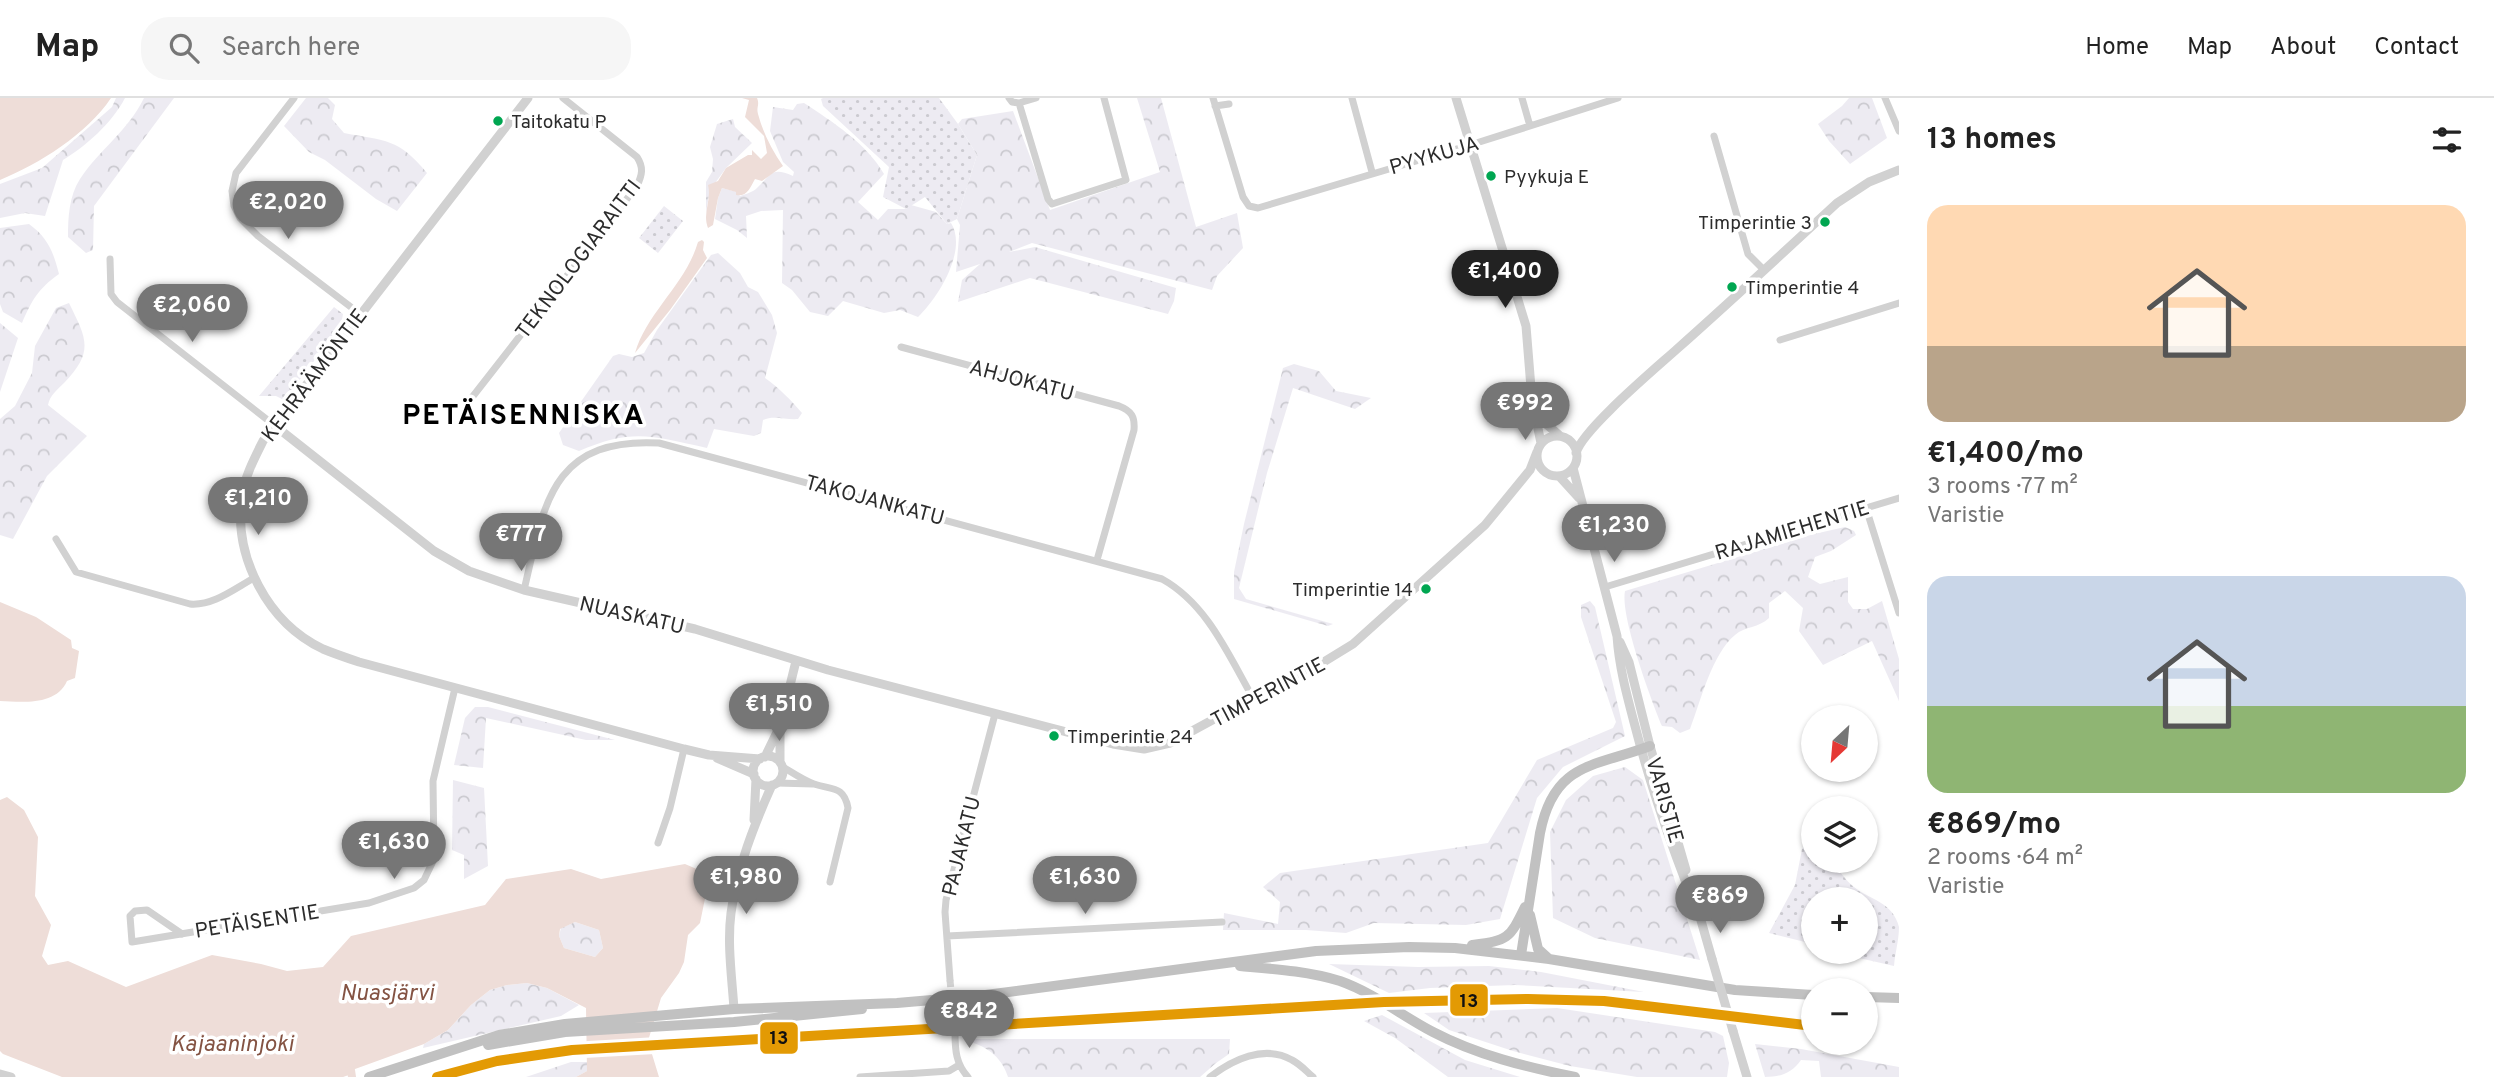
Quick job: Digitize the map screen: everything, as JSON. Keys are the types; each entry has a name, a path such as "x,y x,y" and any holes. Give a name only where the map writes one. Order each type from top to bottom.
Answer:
{"highway":[{"path":"1521,955 1543,814 1560,785 1570,775 1592,763 1646,747"},
{"path":"1455,948 1504,940 1513,933 1530,895"},
{"path":"1528,909 1538,949 1549,959"},
{"path":"369,1077 441,1052 565,1028 675,1020 734,1009 897,1003 978,996 1316,951 1455,948 1549,959 1735,990 1801,994"},
{"path":"1220,965 1296,970 1341,982 1384,1002 1433,1032 1470,1048 1508,1062 1575,1077"},
{"path":"1878,997 1899,998"},
{"path":"675,1020 734,1023 848,1012 897,1003"}],"street":[{"path":"295,98 236,173 232,191 234,206 240,218 258,236 360,314"},
{"name":"KEHRÄÄMÖNTIE","path":"528,98 262,440 247,474 242,497 245,555 254,578 277,613 297,632 324,649 359,662 684,749 709,755 762,758"},
{"name":"TEKNOLOGIARAITTI","path":"470,400 637,186 641,177 642,170 637,157 562,98"},
{"path":"1036,98 1013,101 1052,204 1126,180 1104,98"},
{"path":"1352,98 1372,172"},
{"path":"1456,98 1526,326 1539,447 1538,464 1546,473 1559,476 1580,499"},
{"path":"1522,98 1530,126"},
{"path":"1885,98 1899,131"},
{"name":"PYYKUJA","path":"1214,102 1243,197 1249,206 1258,208 1613,99"},
{"path":"1214,102 1229,104"},
{"path":"1714,136 1748,254 1764,270"},
{"path":"1559,476 1573,468 1578,447 1591,430 1764,270 1850,193 1899,170"},
{"name":"NUASKATU","path":"110,259 111,295 117,302 433,551 469,571 524,590 695,629 796,661"},
{"path":"1780,340 1899,303"},
{"name":"AHJOKATU","path":"901,347 1130,411 1134,422 1097,560"},
{"path":"1536,415 1574,447 1576,453"},
{"path":"1539,447 1548,438 1591,430"},
{"name":"TAKOJANKATU","path":"524,590 540,518 558,481 598,451 636,442 659,443 1161,579 1187,596 1217,635 1253,698"},
{"name":"TIMPERINTIE","path":"796,661 1126,747 1144,749 1170,743 1353,644 1485,525 1530,470 1539,447"},
{"name":"VARISTIE","path":"1573,468 1617,636 1629,662 1647,726 1646,747 1747,1077"},
{"name":"TIMPERINTIE","path":"1519,485 1546,473"},
{"name":"RAJAMIEHENTIE","path":"1605,587 1899,498"},
{"path":"1866,508 1899,613"},
{"path":"55,539 76,572 190,604 199,605 215,600 254,578"},
{"path":"754,822 774,784 782,776 780,726 796,661"},
{"name":"PETÄISENTIE","path":"182,934 147,910 135,911 130,916 132,942 182,934 369,903 404,893 424,880 434,859 434,767 455,688"},
{"name":"PAJAKATU","path":"950,980 946,900 995,714"},
{"path":"734,1023 731,913 754,822 754,766 762,758 780,726"},
{"path":"658,844 684,749"},
{"name":"KEHRÄÄMÖNTIE","path":"709,755 755,777"},
{"path":"762,758 774,757 781,765 814,784 839,791 846,798 848,808 830,881"},
{"path":"755,777 763,785 814,784"},
{"path":"947,936 1222,922"},
{"path":"955,1033 956,1055 959,1065 968,1077"},
{"path":"1210,1077 1239,1058 1270,1055 1289,1058 1313,1077"},
{"path":"860,1077 949,1071 959,1065"},
{"path":"0,1074 11,1077"}],"green space":[{"path":"116,98 125,98 106,125 63,160 45,216 25,213 0,218 0,184 42,168 112,107"},
{"path":"144,98 174,98 94,206 93,250 86,253 68,237 73,193 80,179 130,120"},
{"path":"306,98 328,98 335,105 332,119 344,133 399,147 427,173 397,211 376,199 325,160 309,152 284,126"},
{"path":"823,98 939,98 977,155 957,219 947,224 925,197 906,209 883,197 889,167 823,106"},
{"path":"1137,98 1161,98 1196,227 1237,213 1243,248 1217,276 1212,290 1032,243 1009,252 1035,247 1176,288 1168,314 1030,278 958,302 962,280 980,264 956,272 960,225 957,219 977,155 958,124 962,119 1013,111 1050,210 1160,172"},
{"path":"1849,98 1872,98 1887,138 1850,164 1818,124"},
{"path":"804,103 859,143 884,174 858,202 878,220 888,209 906,209 911,205 936,212 947,224 951,223 956,246 953,260 942,286 918,317 900,310 884,313 843,301 828,316 810,312 792,290 782,283 783,210 761,211 746,216 747,238 715,219 722,188 737,192 740,196 755,189 772,173 780,172 793,176 794,172 783,162 770,131 773,107 793,110 797,104"},
{"path":"733,119 735,127 752,143 726,168 710,190 706,212 706,182 712,172 713,159 710,147 717,124"},
{"path":"664,206 683,221 658,253 639,238"},
{"path":"29,224 41,234 49,246 59,274 36,295 22,323 3,312 0,304 0,228"},
{"path":"718,253 740,273 748,287 758,292 772,315 777,333 765,378 785,394 802,413 798,419 763,420 761,433 754,436 714,429 707,448 643,436 614,439 579,451 563,445 559,433 613,356 619,354 632,357 644,353 657,330 711,255"},
{"path":"69,303 83,335 84,353 74,372 50,398 48,405 87,436 47,476 13,539 0,535 0,419 15,406 32,373 35,346 56,308"},
{"path":"334,307 343,314 341,326 284,400 276,396 259,396"},
{"path":"0,323 18,338 0,392"},
{"path":"1294,364 1319,371 1336,391 1371,398 1355,409 1293,388 1267,473 1239,588 1246,599 1333,624 1328,626 1234,599 1234,572 1244,524 1283,368"},
{"path":"1845,527 1856,535 1831,551 1815,557 1808,577 1820,584 1848,577 1848,602 1853,609 1867,609 1882,601 1899,659 1899,701 1872,641 1823,665 1799,631 1803,608 1785,591 1769,603 1769,618 1739,632 1727,643 1708,678 1690,729 1680,733 1672,727 1662,726 1632,638 1627,619 1625,591"},
{"path":"1590,601 1595,607 1625,736 1563,767 1537,798 1500,919 1466,925 1374,923 1346,933 1223,930 1224,913 1278,924 1280,902 1263,887 1280,873 1488,843 1537,760 1613,728 1616,722 1581,617 1581,605"},
{"path":"475,707 488,707 615,740 586,740 486,718 483,768 454,765 465,718"},
{"path":"1625,767 1643,780 1700,960 1595,938 1553,918 1550,832 1566,800 1593,776"},
{"path":"453,780 484,788 488,866 464,879 464,855 452,850"},
{"path":"1801,854 1801,873 1841,873 1855,887 1801,887 1801,941 1769,933 1795,885"},
{"path":"1878,901 1892,912 1899,927 1894,966 1878,962"},
{"path":"575,922 599,930 603,948 595,957 564,948 559,936 561,928"},
{"path":"1329,964 1489,966 1541,972 1644,992 1515,985 1430,988 1389,993"},
{"path":"527,983 547,988 579,1005 561,1016 423,1048 424,1044 448,1030 471,1005 490,990"},
{"path":"1557,1008 1715,1032 1723,1036 1729,1063 1727,1077 1637,1077 1570,1066 1449,1030 1424,1013"},
{"path":"1382,1015 1465,1060 1520,1077 1448,1077 1395,1038 1364,1021"},
{"path":"972,1039 1230,1039 1229,1054 1200,1077 1008,1077 998,1059 984,1047 971,1042"},
{"path":"1755,1044 1801,1049 1801,1055 1834,1055 1899,1067 1899,1077 1821,1077 1819,1061 1801,1060 1786,1073 1765,1077"},
{"path":"571,1062 587,1062 587,1071 576,1077 526,1077"}],"water":[{"path":"0,98 111,98 76,136 30,166 0,180"},
{"path":"742,98 757,98 762,128 783,166 762,181 755,179 743,195 736,195 736,192 722,188 713,225 708,228 708,185 718,181 726,168 752,155 752,150 761,159 767,153 764,136 745,117 749,100"},
{"path":"702,240 707,258 635,353 648,324 685,271 698,242"},
{"path":"0,602 36,617 71,640 72,648 79,651 75,678 67,681 55,695 38,701 0,701"},
{"name":"Nuasjärvi","path":"7,797 24,810 38,837 35,896 51,925 42,956 48,965 68,961 126,987 212,955 287,971 323,967 351,936 485,905 506,879 571,869 601,879 685,864 706,873 708,884 700,923 688,935 684,962 661,998 648,1041 659,1077 576,1077 587,1071 586,1008 547,988 527,983 490,990 471,1005 448,1030 424,1044 333,1077 62,1077 3,1054 0,1051 0,800","holes":["575,922 599,930 603,948 595,957 564,948 559,936 560,929"]}],"pier":[{"path":"651,1042 655,1054 584,1058 583,1045"}],"waterway":[{"path":"331,1077 351,1070 352,1077"}],"tunnel":[{"path":"950,980 955,1033"}],"rail line":[{"name":"13","path":"437,1077 497,1061 572,1050 1384,1002 1528,999 1604,1001 1801,1025"}],"place":[{"name":"Taitokatu P","path":"498,121"},
{"name":"Pyykuja E","path":"1491,176"},
{"name":"Timperintie 3","path":"1825,222"},
{"name":"Timperintie 4","path":"1732,287"},
{"name":"Timperintie 14","path":"1426,589"},
{"name":"Timperintie 24","path":"1054,736"}],"district":[{"name":"PETÄISENNISKA","path":"524,414"}],"water label":[{"name":"Kajaaninjoki","path":"232,1043"}]}
